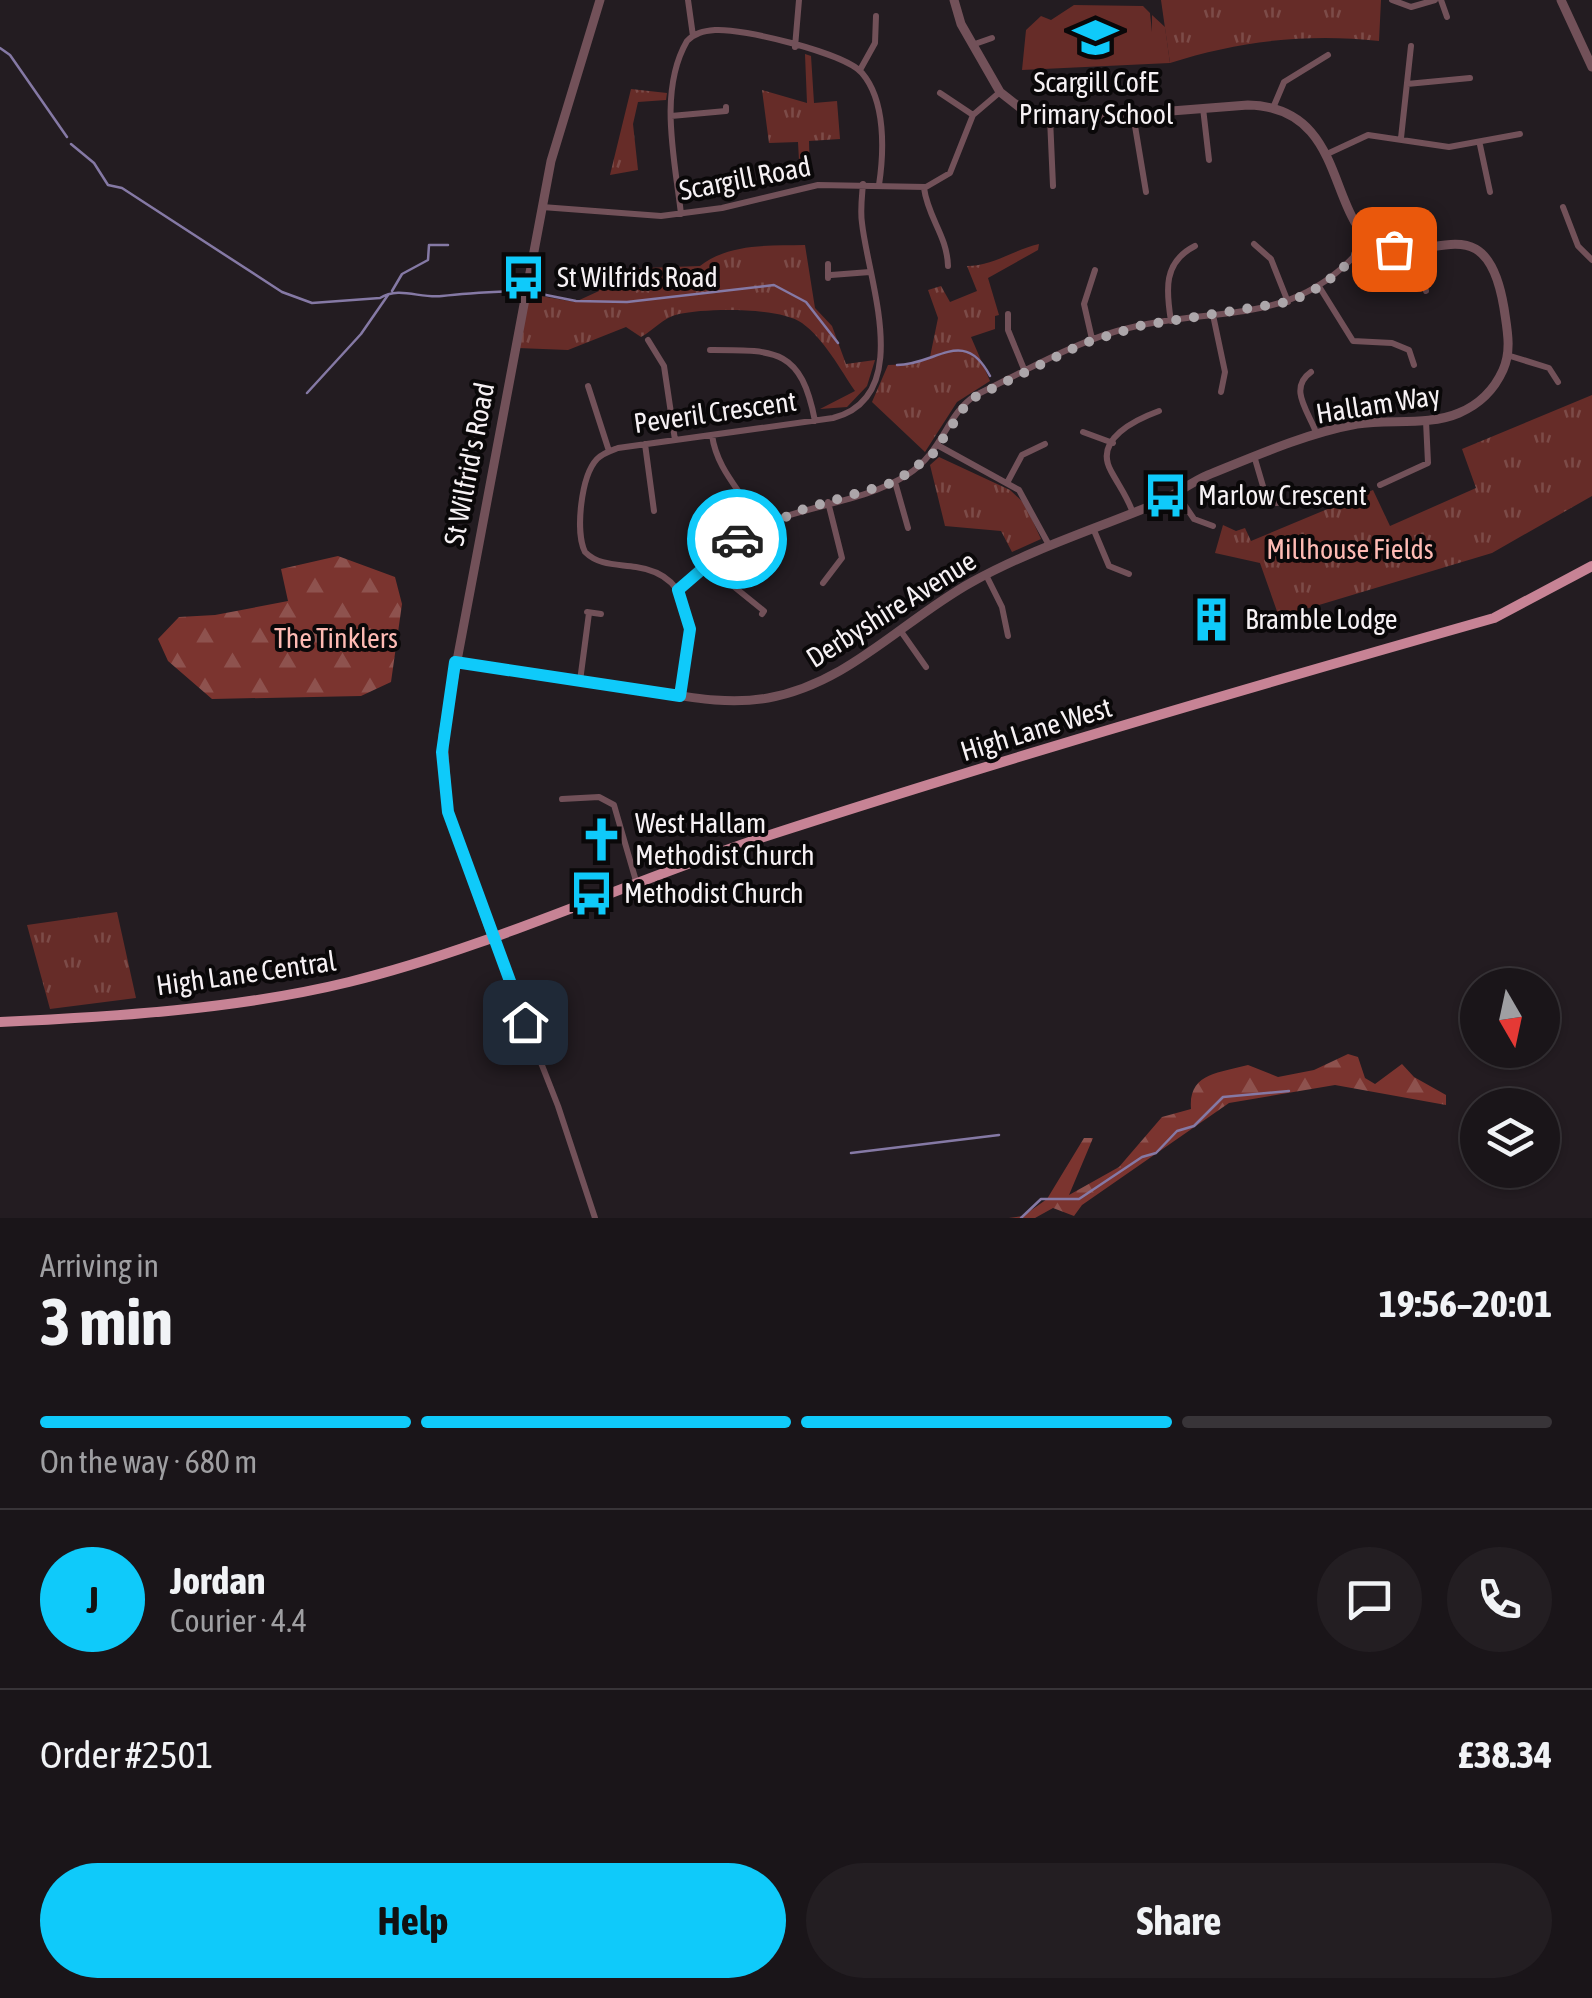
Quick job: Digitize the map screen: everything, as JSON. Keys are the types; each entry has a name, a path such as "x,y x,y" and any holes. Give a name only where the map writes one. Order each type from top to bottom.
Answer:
{"main road":[{"name":"High Lane West","path":"492,936 636,881 829,815 1494,618 1592,566"},
{"name":"High Lane Central","path":"0,1022 303,991 414,964 492,936"}],"street":[{"name":"St Wilfrid's Road","path":"492,936 451,827 442,744 542,207 571,82 600,0"},
{"path":"681,214 671,116 677,67 693,36 688,0"},
{"path":"795,47 799,0"},
{"path":"954,0 972,45 1000,92 1021,111 1050,118 1248,104 1273,108 1300,124 1327,154 1352,218 1369,239 1386,247 1454,243 1488,262 1502,295 1507,356 1545,366 1558,375"},
{"path":"1392,0 1411,7 1438,0 1447,17"},
{"path":"1561,0 1592,68"},
{"path":"860,70 874,48 874,21"},
{"path":"693,36 722,30 842,58 860,70 871,88 882,132 880,186"},
{"path":"972,45 992,38"},
{"path":"1400,138 1411,46"},
{"path":"1273,108 1284,82 1328,55"},
{"path":"1406,84 1470,78"},
{"path":"940,92 952,96 973,116"},
{"path":"948,266 951,251 928,210 924,188 952,170 973,116 1000,92"},
{"path":"671,116 726,110 726,106"},
{"path":"1203,108 1209,160"},
{"path":"1133,114 1137,179 1146,192"},
{"path":"1050,118 1057,173 1053,186"},
{"path":"1327,154 1360,137 1400,138 1439,147 1480,145 1520,134"},
{"path":"1480,145 1490,192"},
{"name":"Peveril Crescent","path":"678,590 654,571 601,562 582,547 580,532 590,472 609,451 815,421 857,408 877,378 882,350 861,217 863,184"},
{"name":"Scargill Road","path":"542,207 610,216 681,214 807,186 924,188"},
{"path":"1563,207 1578,246 1592,260"},
{"path":"680,696 690,629 678,590 706,564 760,526 895,482 939,446 969,400 1092,340 1171,320 1288,302 1320,288 1341,272 1369,239"},
{"path":"1171,320 1168,276 1190,246"},
{"path":"1260,246 1275,266 1288,302"},
{"path":"1413,248 1426,291"},
{"path":"828,264 829,276 870,272"},
{"path":"1090,274 1084,310 1092,340"},
{"path":"1320,288 1346,334 1359,348 1392,343 1414,352 1414,365"},
{"path":"1213,315 1225,388"},
{"path":"1005,319 1026,374"},
{"path":"648,340 652,354 664,369 675,440"},
{"path":"710,350 724,346 786,357 807,385 815,421"},
{"name":"Hallam Way","path":"1049,546 1177,494 1210,474 1317,435 1370,422 1455,415 1480,401 1495,383 1507,356"},
{"path":"1312,372 1296,385 1317,435"},
{"path":"588,385 609,451"},
{"path":"1134,513 1108,464 1113,443 1125,426 1159,412"},
{"path":"1380,485 1431,464 1426,419"},
{"path":"1083,432 1113,443"},
{"path":"712,435 718,464 744,495 760,526"},
{"path":"645,444 657,500 654,511"},
{"path":"1007,482 1022,454 1045,444"},
{"path":"939,446 984,474 1007,482 1029,502 1049,546"},
{"path":"1255,460 1264,493 1281,505"},
{"path":"895,482 908,528"},
{"path":"1177,494 1194,519 1214,526"},
{"path":"823,583 842,558 828,502"},
{"path":"1093,528 1107,563 1117,574 1129,574"},
{"name":"Derbyshire Avenue","path":"455,662 680,696 744,700 798,690 850,666 986,575 1049,546"},
{"path":"706,564 762,614"},
{"path":"986,575 1002,607 1008,636"},
{"path":"580,682 587,612 602,614"},
{"path":"900,630 920,650 926,667"},
{"path":"562,799 606,799 617,810 636,881"},
{"path":"492,936 558,1106 594,1218"}],"green space":[{"path":"1161,0 1381,0 1379,41 1273,41 1221,49 1170,63"},
{"name":"Scargill CofE Primary School","path":"1074,5 1143,6 1150,13 1152,32 1152,15 1165,27 1170,63 1022,70 1026,30 1041,16 1051,20"},
{"path":"805,54 811,56 814,103 837,101 840,139 809,141 810,178 800,179 798,142 769,143 762,90 807,103"},
{"path":"631,89 667,93 666,100 638,102 633,124 638,170 610,175"},
{"path":"1039,244 1038,250 988,278 999,315 995,316 995,329 971,337 990,381 957,402 925,452 872,402 888,365 914,364 930,357 938,318 928,290 941,286 950,302 977,291 967,266"},
{"path":"805,245 815,308 832,326 846,364 875,360 867,386 847,407 820,409 855,391 810,330 777,314 742,310 691,312 668,318 641,337 626,327 568,350 518,348 529,294 575,302 599,291 590,270 700,266 737,250"},
{"name":"Millhouse Fields","path":"1592,395 1592,496 1492,553 1279,617 1260,563 1215,553 1223,525 1236,531 1245,528 1251,541 1373,490 1390,526 1476,488 1462,449"},
{"path":"939,457 1010,490 1025,504 1041,539 1012,552 1001,531 945,526 930,465"},
{"name":"The Tinklers","path":"338,556 395,577 402,604 391,682 361,696 212,699 168,661 158,639 179,617 215,615 288,601 281,569"},
{"path":"117,912 136,998 50,1009 27,925"},
{"path":"1348,1054 1358,1057 1365,1078 1375,1084 1402,1064 1414,1077 1446,1095 1446,1105 1335,1085 1229,1103 1082,1205 1074,1216 1053,1208 1035,1218 1009,1218 1023,1216 1047,1199 1084,1138 1093,1138 1069,1195 1119,1167 1162,1117 1191,1109 1195,1088 1208,1076 1248,1065 1278,1077 1314,1070"}],"waterway":[{"path":"0,48 10,55 67,137"},
{"path":"71,144 94,163 108,185 122,188 282,292 312,303 380,298 395,293 434,296 514,291"},
{"path":"392,291 402,274 428,260 429,245 448,245"},
{"path":"541,294 576,301 627,302 774,285 806,302 838,343"},
{"path":"307,393 361,334 388,295"},
{"path":"897,365 959,351 980,361 990,376"},
{"path":"1021,1218 1041,1199 1079,1199 1142,1157 1156,1153 1177,1131 1194,1126 1223,1097 1289,1091"},
{"path":"851,1153 999,1135"}],"way so far":[{"path":"737,539 801,510 895,482 932,455 969,400 1082,344 1139,326 1288,302 1311,293 1341,272 1369,239 1394,249"}],"place":[{"name":"Scargill CofE Primary School","path":"1096,37"},
{"name":"St Wilfrids Road","path":"524,277"},
{"name":"Marlow Crescent","path":"1165,495"},
{"name":"Bramble Lodge","path":"1212,619"},
{"name":"West Hallam Methodist Church","path":"602,839"},
{"name":"Methodist Church","path":"591,893"}],"route":[{"path":"525,1022 458,848 448,812 442,752 455,662 680,696 690,629 687,608 678,590 737,539"}]}
